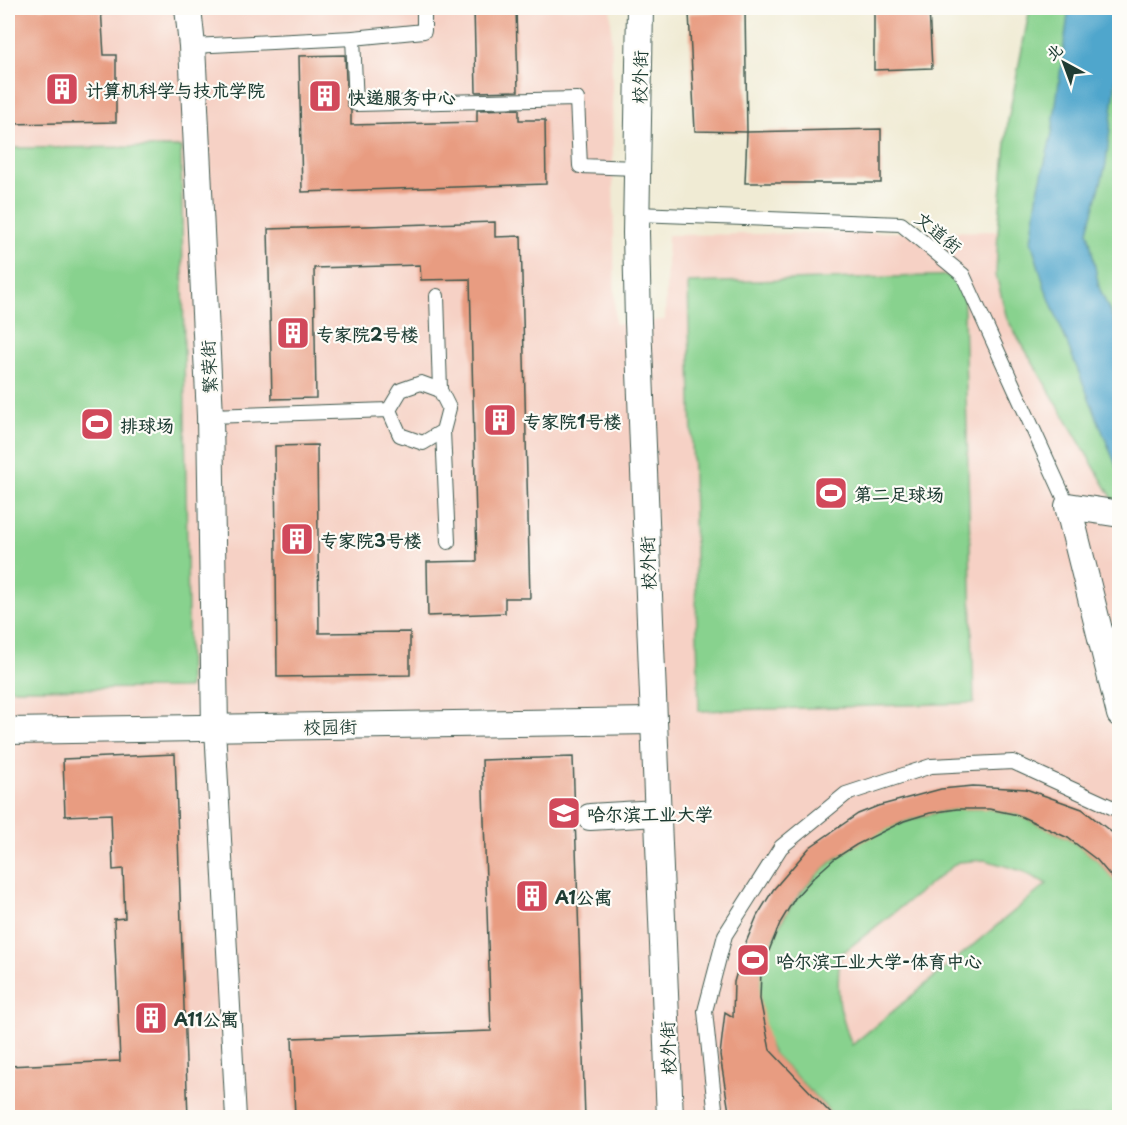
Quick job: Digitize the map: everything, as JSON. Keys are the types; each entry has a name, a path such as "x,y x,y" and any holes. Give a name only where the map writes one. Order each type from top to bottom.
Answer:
{"street":[{"name":"繁荣街","path":"188,8 192,46 210,416 215,728"},
{"name":"校外街","path":"640,8 636,214 638,322 670,1118"},
{"path":"1119,514 1078,508 1119,714"},
{"name":"校园街","path":"8,731 653,721"},
{"path":"215,728 236,1118"},
{"path":"590,817 657,813"}],"lane":[{"path":"192,46 353,38 424,31 424,8"},
{"path":"353,38 356,104 577,99 580,166 637,168"},
{"name":"文道街","path":"636,214 901,224 963,275 1078,508"},
{"path":"437,296 440,390 449,408 443,431 448,542"},
{"path":"389,410 401,390 421,383 439,354"},
{"path":"421,383 440,390"},
{"path":"210,416 389,410"},
{"path":"389,410 400,435 423,443 445,466"},
{"path":"423,443 443,431"},
{"path":"716,1118 705,1011 725,935 781,847 846,794 931,766 1013,762 1119,811"}],"shaded area":[{"name":"哈尔滨工业大学","path":"8,8 611,8 615,324 665,320 668,235 998,231 996,275 1007,319 1119,509 1119,1117 8,1117"}],"green space":[{"path":"1030,8 1119,8 1120,504 1117,506 1007,319 996,275 1008,120"},
{"name":"排球场","path":"181,147 189,688 8,689 8,148"},
{"name":"第二足球场","path":"963,275 974,703 699,711 688,283"},
{"path":"957,809 989,809 1018,815 1068,838 1097,860 1119,886 1119,1117 835,1117 771,1051 762,1020 760,980 764,961 785,917 802,892 822,870 845,852 898,824","holes":["985,860 1022,871 1047,884 852,1045 839,1001 840,955 958,862"]}],"water":[{"path":"1069,8 1119,8 1119,52 1106,164 1088,231 1099,287 1119,333 1119,473 1045,288 1031,241 1038,191 1052,133"}],"building":[{"name":"计算机科学与技术学院","path":"8,8 101,8 104,55 116,55 116,122 8,124"},
{"path":"474,8 516,8 518,91 476,92"},
{"path":"874,8 929,8 932,68 874,70"},
{"path":"745,10 747,132 695,131 689,13"},
{"path":"345,55 347,104 351,111 351,125 477,122 477,110 519,109 519,120 545,120 546,184 302,192 299,56"},
{"path":"881,129 881,183 745,183 747,132"},
{"name":"专家院1号楼","path":"495,222 495,237 521,236 530,598 505,598 505,613 428,616 427,562 477,561 470,279 421,280 420,265 314,268 316,398 272,399 268,229"},
{"name":"专家院3号楼","path":"317,445 319,633 410,632 410,675 277,677 275,446"},
{"name":"A11公寓","path":"175,754 188,1118 8,1118 8,1066 120,1061 114,919 125,918 123,869 113,870 111,814 65,816 63,759"},
{"name":"A1公寓","path":"573,757 585,1118 295,1118 292,1038 491,1031 482,760"},
{"name":"哈尔滨工业大学-体育中心","path":"973,786 1026,789 1082,809 1119,838 1119,886 1097,860 1068,838 1018,815 989,809 957,809 930,813 904,821 856,845 834,859 795,898 780,923 761,971 760,999 770,1050 835,1118 730,1118 720,1055 725,1012 733,1017 734,982 744,947 757,916 773,890 810,847 858,814 878,806 941,789"}],"place":[{"name":"计算机科学与技术学院","path":"62,89"},
{"name":"快递服务中心","path":"325,96"},
{"name":"专家院2号楼","path":"293,333"},
{"name":"专家院1号楼","path":"500,420"},
{"name":"排球场","path":"97,424"},
{"name":"第二足球场","path":"831,493"},
{"name":"专家院3号楼","path":"297,539"},
{"name":"哈尔滨工业大学","path":"564,813"},
{"name":"A1公寓","path":"532,896"},
{"name":"哈尔滨工业大学-体育中心","path":"753,960"},
{"name":"A11公寓","path":"151,1018"}]}
